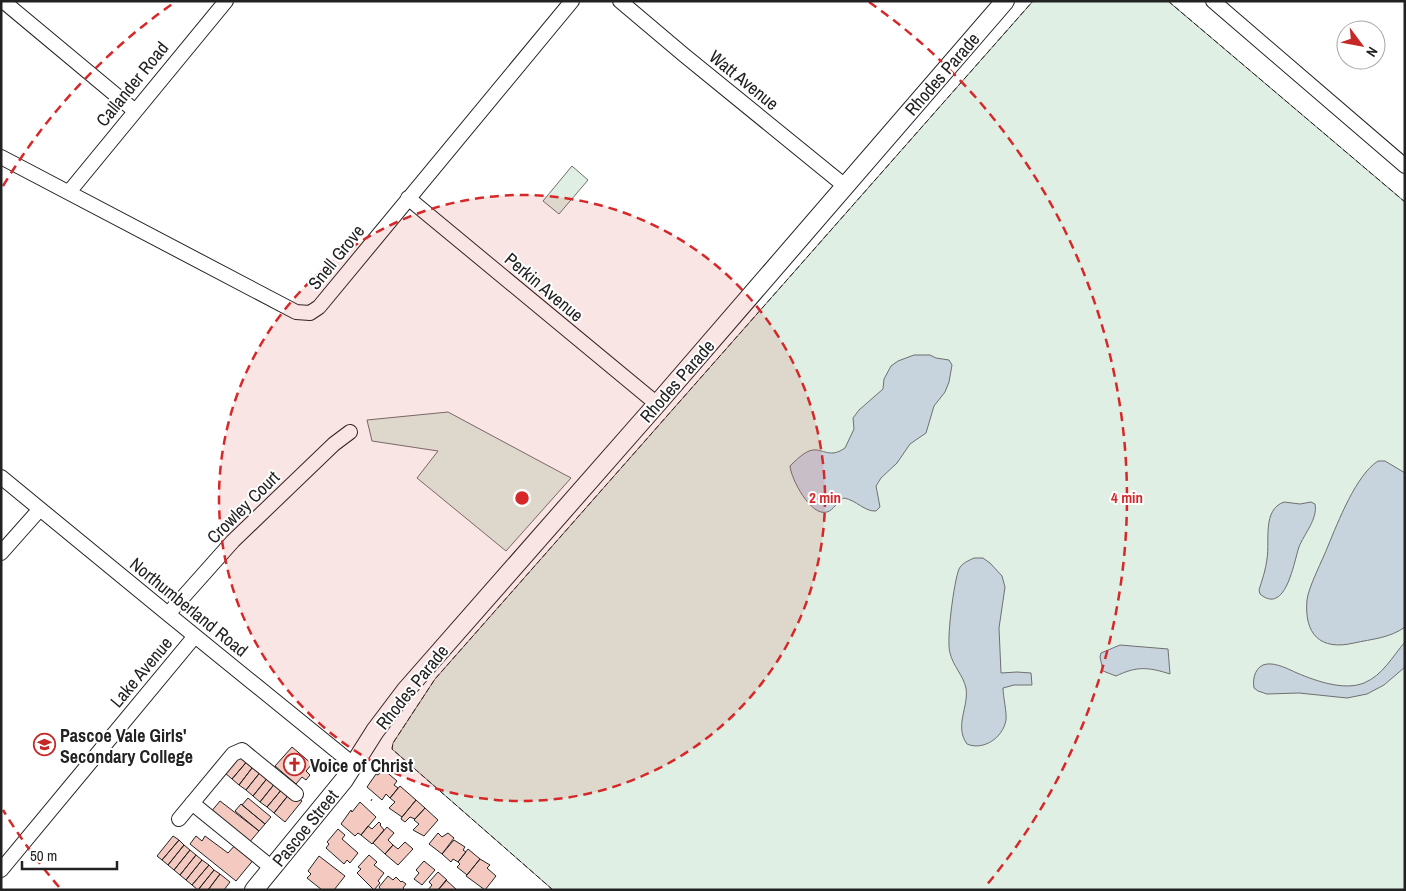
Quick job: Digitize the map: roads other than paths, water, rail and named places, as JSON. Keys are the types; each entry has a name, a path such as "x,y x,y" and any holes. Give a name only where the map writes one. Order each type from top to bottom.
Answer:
{"main road":[{"name":"Rhodes Parade","path":"354,765 375,731 406,690 657,404 1005,1"},
{"name":"Pascoe Street","path":"254,890 344,780 354,765"}],"street":[{"path":"3,1 135,111"},
{"name":"Callander Road","path":"69,192 226,1"},
{"name":"Snell Grove","path":"1,157 296,312 307,313 319,307 572,1"},
{"name":"Watt Avenue","path":"620,1 845,186"},
{"path":"1213,1 1405,166"},
{"name":"Perkin Avenue","path":"408,198 657,404"},
{"name":"Crowley Court","path":"168,614 232,541 334,444 350,432"},
{"name":"Northumberland Road","path":"1,477 354,765"},
{"path":"1,553 40,509"},
{"name":"Lake Avenue","path":"1,870 195,636"},
{"path":"179,819 233,754 242,750 296,794"},
{"path":"192,804 272,868"}],"place":[{"name":"Pascoe Vale Girls' Secondary College","path":"44,745"},
{"name":"Voice of Christ","path":"294,765"}]}
